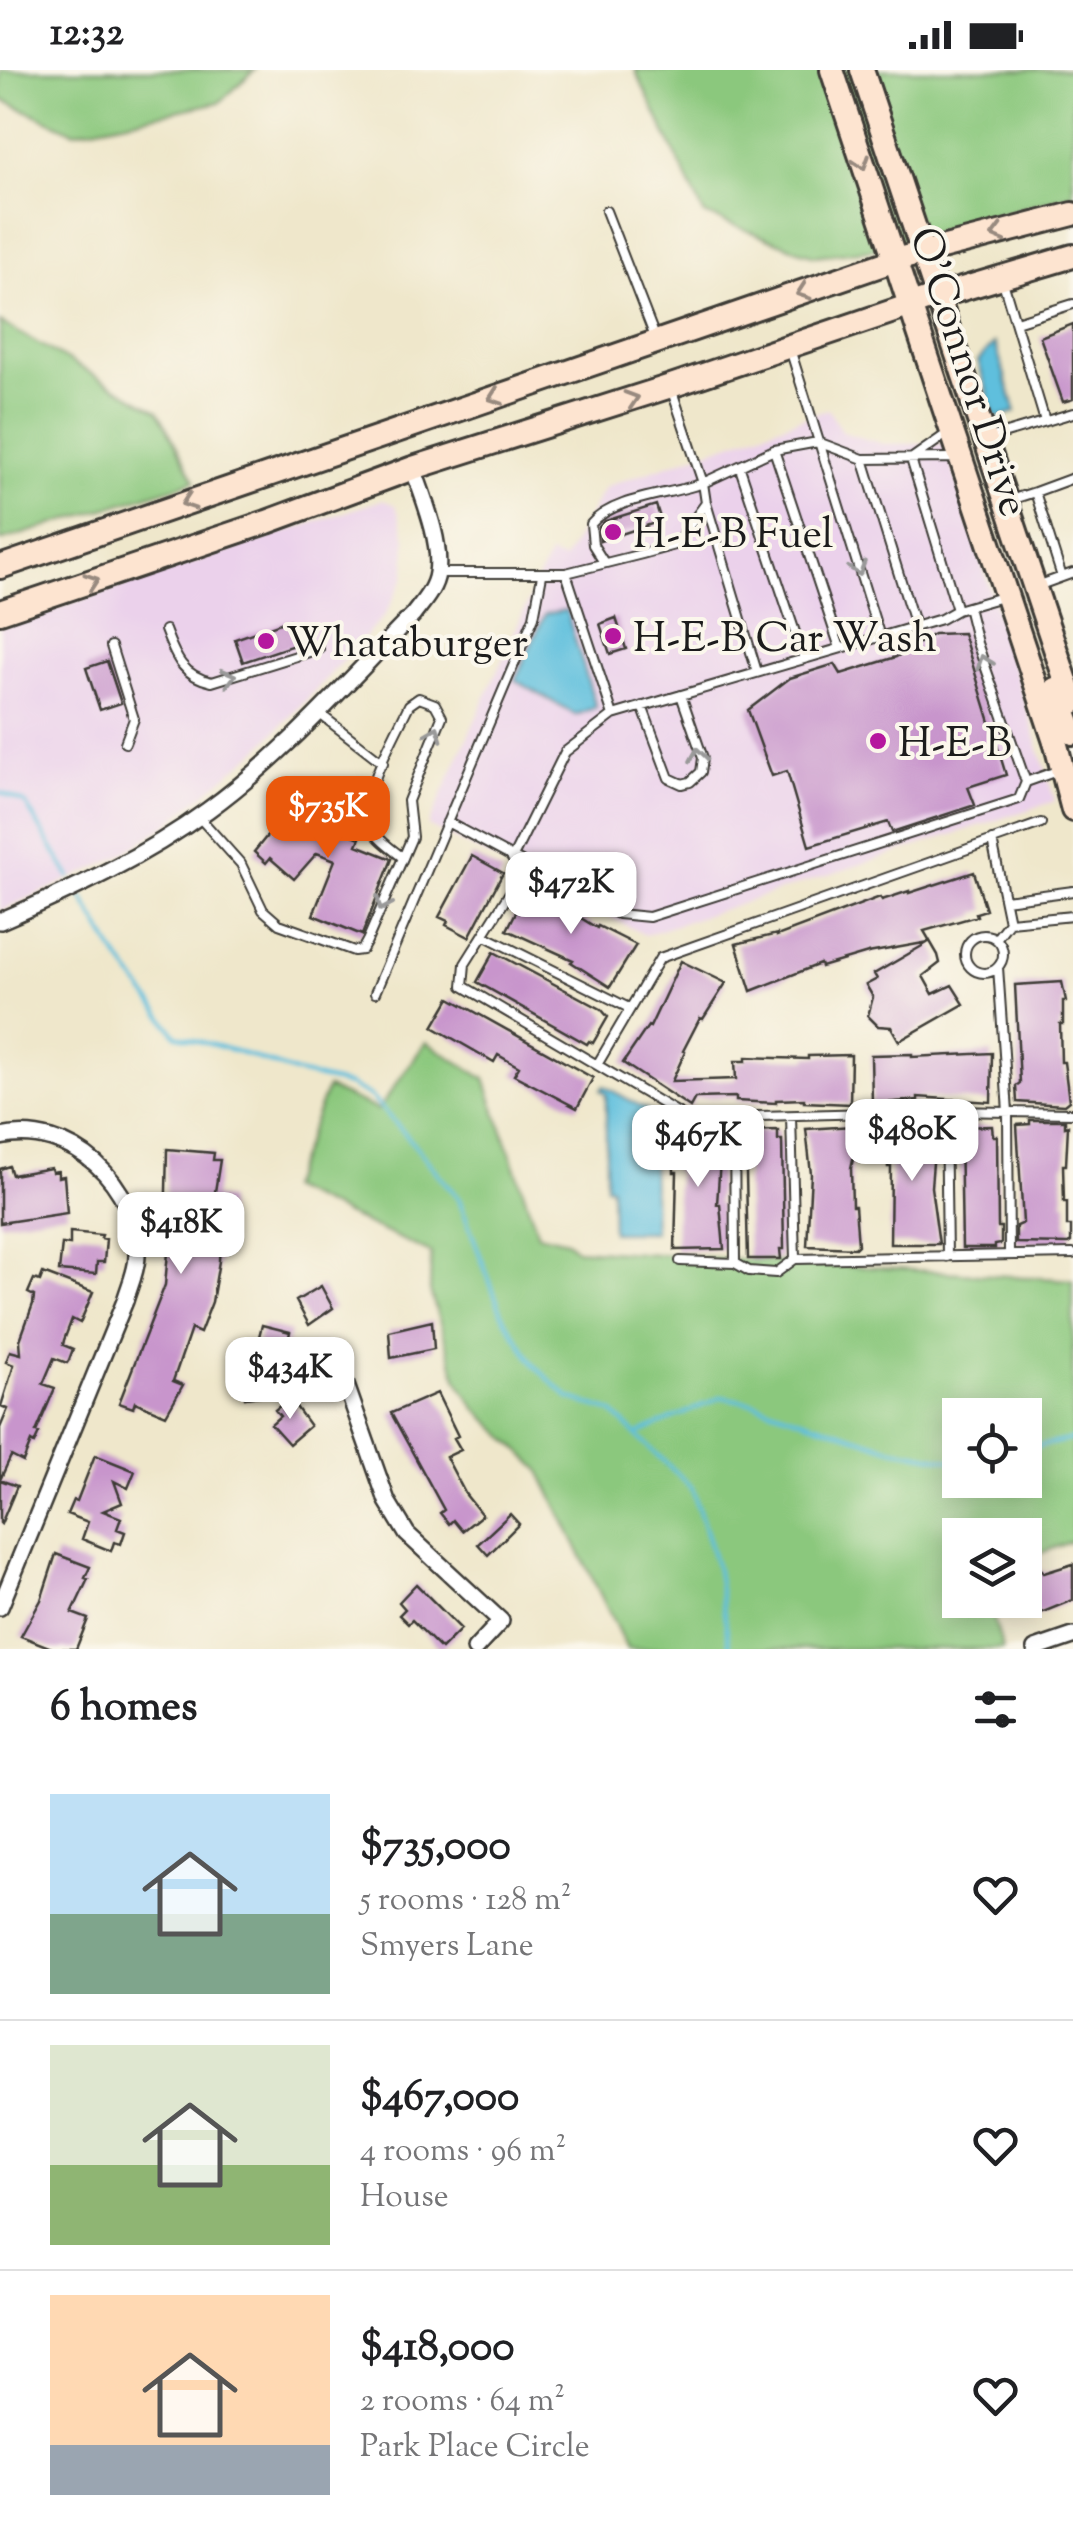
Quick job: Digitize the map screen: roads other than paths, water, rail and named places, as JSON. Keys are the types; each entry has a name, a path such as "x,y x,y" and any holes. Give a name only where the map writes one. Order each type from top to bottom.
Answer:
{"main road":[{"name":"O'Connor Drive","path":"832,70 1073,810"},
{"name":"O'Connor Drive","path":"862,70 1073,702"},
{"path":"0,567 895,260 1073,214"},
{"path":"0,612 413,468 1073,256"},
{"path":"971,492 996,530 1016,583 1036,587"},
{"path":"1006,596 1016,598 1030,612 1073,733"}],"street":[{"path":"0,921 110,870 198,816 246,780 412,615 425,600 437,573 433,530 413,468"},
{"path":"0,1137 15,1134 45,1138 80,1150 109,1175 130,1212 137,1258 125,1301 2,1596"},
{"path":"340,1368 386,1501 407,1534 501,1621 474,1649"},
{"path":"1035,1649 1073,1636"}],"lane":[{"path":"606,211 657,342"},
{"path":"1002,277 1044,421"},
{"path":"1016,322 1073,304"},
{"path":"788,345 880,636"},
{"path":"671,386 704,483 706,503 758,672"},
{"path":"983,440 1073,413"},
{"path":"912,459 951,430"},
{"path":"603,562 593,545 591,524 599,515 654,495 704,483 774,450 818,442 863,459 951,458 962,464"},
{"path":"774,450 840,648"},
{"path":"863,459 915,626"},
{"path":"912,459 957,610"},
{"path":"740,468 804,658"},
{"path":"1005,502 1073,478"},
{"path":"1035,492 1062,578"},
{"path":"437,573 566,573 675,544 706,503"},
{"path":"566,573 613,715"},
{"path":"1036,587 1073,574"},
{"path":"375,993 534,617 542,575"},
{"path":"512,859 565,752 613,715 1006,596"},
{"path":"447,822 618,914 650,917 1018,799 1026,782 968,607"},
{"path":"164,630 183,668 197,679 212,682 319,648"},
{"path":"111,646 134,720 125,744"},
{"path":"642,706 669,778 682,784 690,782 701,772 703,758 681,695"},
{"path":"198,816 241,864 264,910 278,924 354,951 362,950 403,858 412,837 408,802 442,717 435,704 419,698 409,705 365,807 370,827 378,838 403,858"},
{"path":"318,712 384,762"},
{"path":"1026,782 1062,769"},
{"path":"597,1065 660,958 1041,823"},
{"path":"992,840 1009,922"},
{"path":"514,886 465,964 462,986 688,1118 945,1111 1073,1113"},
{"path":"1005,900 1073,892"},
{"path":"996,939 1009,922 1073,916"},
{"path":"485,936 629,1008"},
{"path":"978,936 996,939 1004,956 998,967 988,973 975,970 965,955 968,944 978,936"},
{"path":"998,967 1008,1112 1009,1256"},
{"path":"945,1111 947,1256"},
{"path":"792,1116 795,1259"},
{"path":"734,1117 734,1263"},
{"path":"680,1261 734,1263 749,1271 776,1273 795,1259 1073,1254"}],"water":[{"path":"995,343 1016,412 995,418 978,361"},
{"path":"566,610 596,707 576,715 515,680 545,614"},
{"path":"604,1086 651,1112 654,1232 612,1232 611,1187 606,1186 606,1094 601,1090"}],"waterway":[{"path":"0,792 25,803 70,877"},
{"path":"82,897 115,953 176,1035 349,1085 371,1097 406,1135 459,1199 502,1314 534,1365 569,1398 612,1412 692,1488 716,1565 730,1649"},
{"path":"637,1434 722,1397 753,1403 889,1448 942,1458"},
{"path":"1042,1445 1073,1439"}],"place":[{"name":"H-E-B Fuel","path":"613,532"},
{"name":"H-E-B Car Wash","path":"613,636"},
{"name":"Whataburger","path":"266,641"},
{"name":"H-E-B","path":"878,741"}]}
